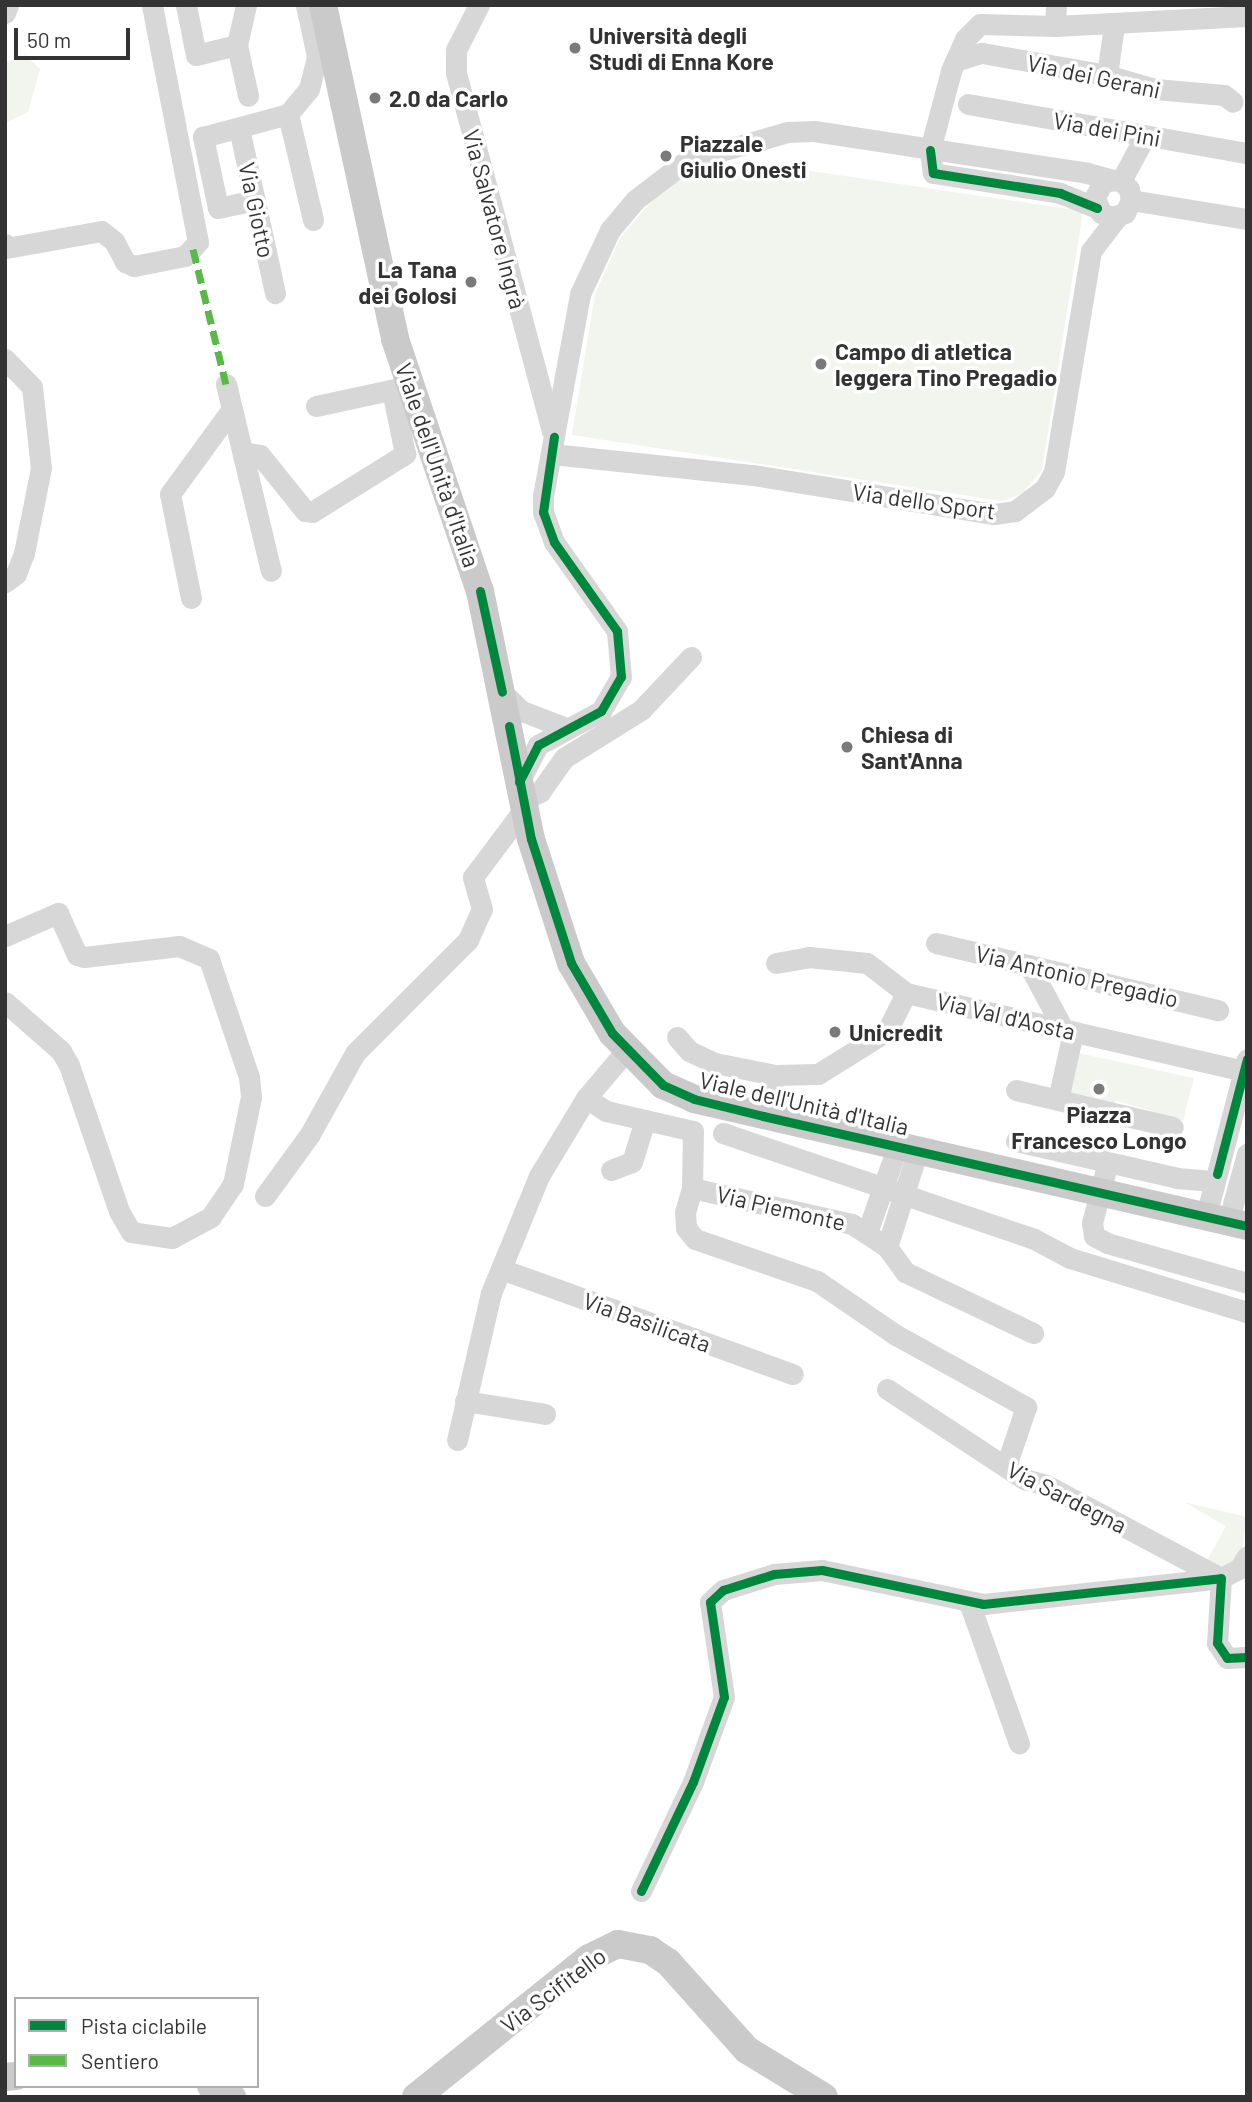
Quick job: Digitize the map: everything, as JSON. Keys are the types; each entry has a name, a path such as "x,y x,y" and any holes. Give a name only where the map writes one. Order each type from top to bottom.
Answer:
{"main road":[{"name":"Viale dell'Unità d'Italia","path":"323,5 395,339 401,388 473,565 502,692 523,733 522,797 571,963 596,1011 626,1051 675,1092 763,1116 1100,1191 1233,1207"},
{"name":"Via Scifitello","path":"416,2097 589,1958 618,1944 650,1950 668,1962 747,2050 824,2097"},
{"path":"215,2088 232,2097"}],"street":[{"path":"5,13 8,5"},
{"path":"5,244 6,248 101,231 134,266 185,256 198,242 152,5"},
{"path":"186,5 195,55 237,45"},
{"path":"246,5 237,45 248,96"},
{"path":"255,200 218,208 203,137 288,114 309,89 317,56 306,5"},
{"name":"Via Salvatore Ingrà","path":"479,5 456,50 456,73 553,445"},
{"path":"1247,16 1114,26 1056,15 980,24 965,39 955,61 930,150 933,173 1060,193 1097,208 1107,216 1125,208 1247,219"},
{"path":"1107,75 1114,26"},
{"name":"Via dei Gerani","path":"955,61 982,53 1107,75 1155,89 1224,95 1233,102"},
{"name":"Via dei Pini","path":"968,104 1247,153"},
{"path":"288,114 313,220"},
{"name":"Via Giotto","path":"239,128 275,293"},
{"path":"523,733 566,728 587,721 610,701 623,661 618,631 548,529 543,496 580,294 592,262 610,230 657,178 686,160 788,132 814,131 1118,181 1129,189 1125,208"},
{"path":"1097,208 1095,197 1099,186 1118,181 1145,136"},
{"name":"Via dello Sport","path":"553,445 753,474 994,514 1015,510 1045,488 1054,472 1091,251 1125,208"},
{"path":"5,359 32,387 41,468 24,553 16,573 5,582"},
{"path":"226,384 271,570"},
{"path":"243,452 260,454 305,511 312,512 405,454 401,388 316,406"},
{"path":"191,598 170,494 232,409"},
{"path":"265,1195 310,1134 355,1053 468,940 482,909 473,877 522,797 547,786 554,766 564,758 641,710 691,657"},
{"path":"5,936 58,913 77,955 84,957 179,946 209,959 250,1077 251,1097 241,1156 224,1202 200,1226 172,1238 131,1232 119,1211 65,1058 5,1002"},
{"name":"Via Antonio Pregadio","path":"936,943 1218,1010"},
{"name":"Via Val d'Aosta","path":"776,963 809,957 867,963 906,993 1068,1030 1245,1065"},
{"path":"1029,965 1068,1030 1058,1100"},
{"path":"677,1037 688,1051 715,1063 775,1075 818,1074 887,1031 906,993"},
{"path":"457,1440 491,1293 539,1176 586,1098 626,1051"},
{"path":"1233,1207 1216,1177 1245,1065"},
{"path":"763,1116 775,1075"},
{"path":"1016,1090 1173,1127"},
{"path":"586,1098 606,1111 693,1130 692,1188"},
{"path":"611,1170 632,1163 645,1120"},
{"name":"Via Piemonte","path":"723,1133 905,1194"},
{"path":"1016,1141 1177,1178 1216,1177"},
{"path":"868,1230 884,1188 908,1147"},
{"path":"887,1247 905,1194 908,1147"},
{"path":"1233,1207 1247,1154"},
{"path":"1108,1162 1091,1231 1100,1241 1247,1283"},
{"path":"1216,1177 1233,1207"},
{"name":"Via Piemonte","path":"1006,1466 1026,1407 896,1335 817,1281 695,1239 686,1228 685,1212 692,1188 868,1230 887,1247 905,1272 1033,1333"},
{"path":"905,1194 1051,1245 1070,1258 1247,1312"},
{"name":"Via Basilicata","path":"501,1269 793,1374"},
{"name":"Via Sardegna","path":"887,1389 1006,1466 1221,1578"},
{"path":"465,1401 545,1414"},
{"path":"641,1891 693,1782 724,1697 710,1602 713,1594 774,1574 813,1570 969,1602 1193,1585 1221,1578 1239,1569 1247,1556"},
{"path":"1221,1578 1217,1643 1227,1658 1247,1657"},
{"path":"969,1602 1019,1743"}],"shaded area":[{"path":"25,55 40,69 28,112 5,123 5,63"},
{"name":"Campo di atletica leggera Tino Pregadio","path":"744,161 1083,211 1042,470 1023,493 1002,501 572,435 595,294 620,238 656,196 678,180 713,166"},
{"path":"1078,1053 1194,1078 1183,1121 1115,1100 1114,1104 1073,1095 1070,1090"},
{"path":"1184,1502 1247,1517 1241,1556 1224,1569 1205,1564 1226,1526"}],"marked path":[{"path":"193,249 226,384"}],"cycle path":[{"path":"930,150 933,173 1060,193 1097,208"},
{"path":"519,782 538,745 601,711 621,677 617,631 554,542 543,512 554,437"},
{"path":"480,591 502,692"},
{"path":"509,726 531,839 571,963 612,1033 663,1085 694,1099 763,1116 1247,1226"},
{"path":"1217,1174 1247,1059"},
{"path":"641,1891 693,1782 724,1697 710,1602 723,1590 774,1574 822,1570 983,1604 1221,1578 1217,1643 1227,1658 1247,1657"}],"place":[{"name":"Università degli Studi di Enna Kore","path":"575,48"},
{"name":"2.0 da Carlo","path":"375,98"},
{"name":"Piazzale Giulio Onesti","path":"666,156"},
{"name":"La Tana dei Golosi","path":"471,282"},
{"name":"Campo di atletica leggera Tino Pregadio","path":"821,364"},
{"name":"Chiesa di Sant'Anna","path":"847,747"},
{"name":"Unicredit","path":"835,1032"},
{"name":"Piazza Francesco Longo","path":"1099,1089"}]}
